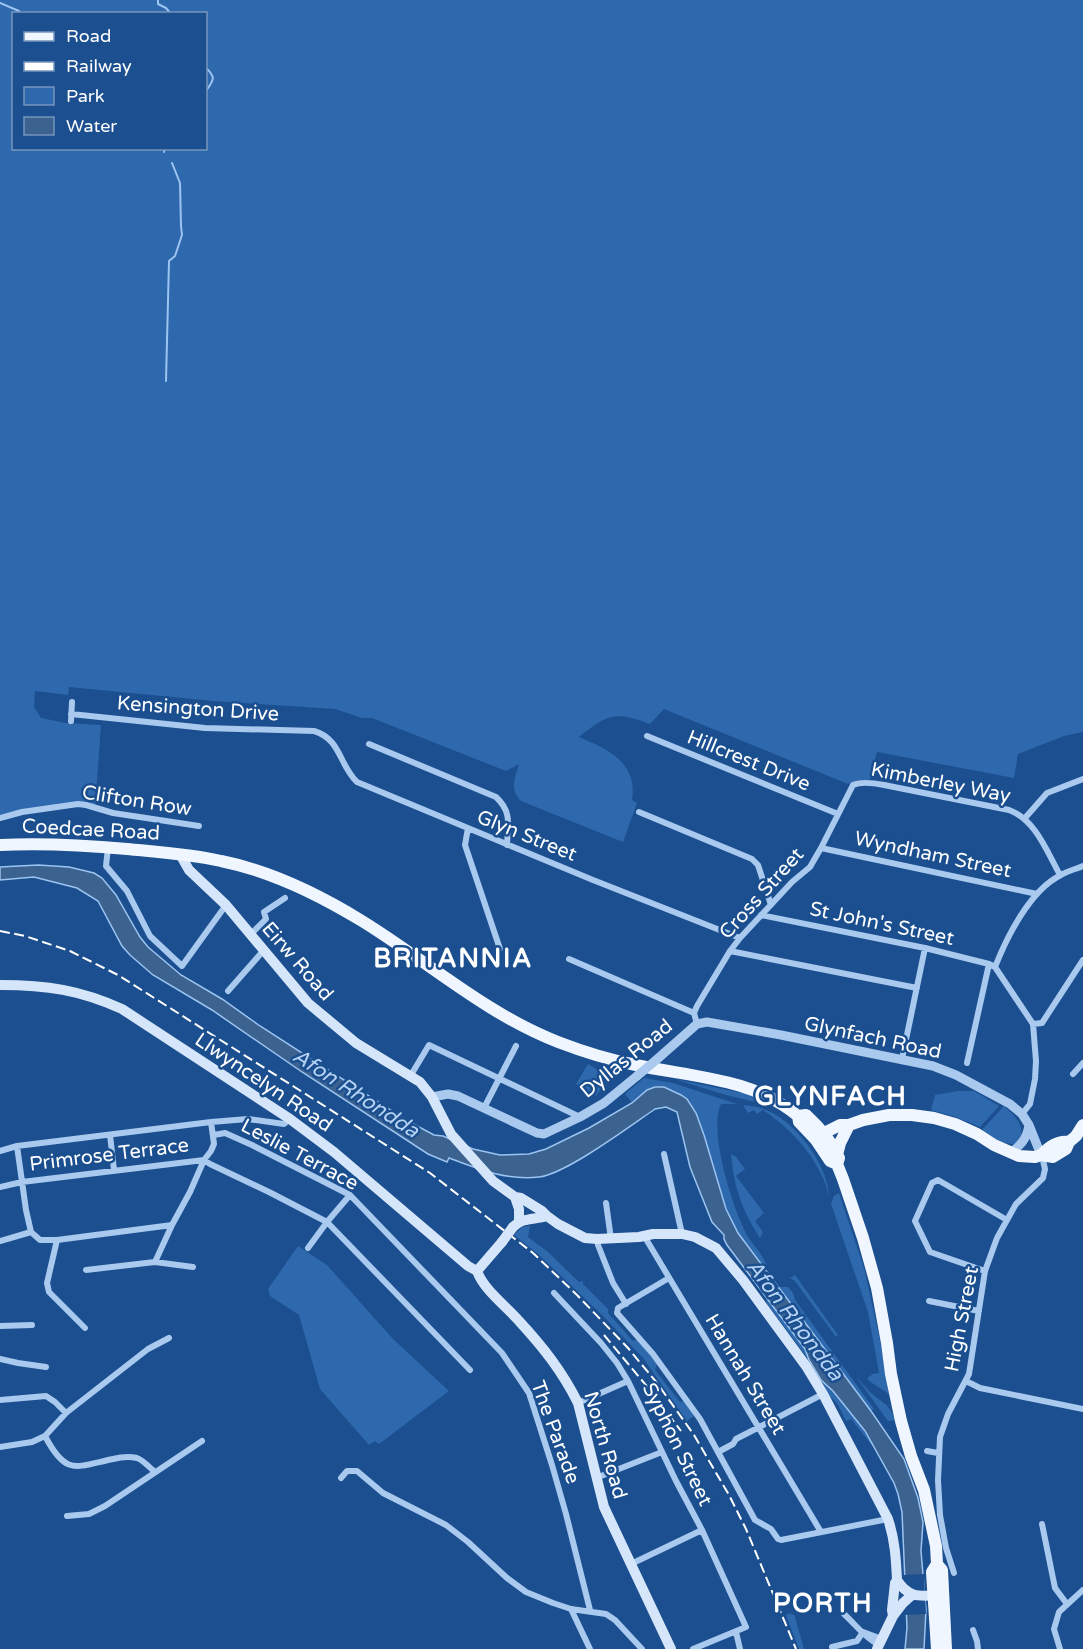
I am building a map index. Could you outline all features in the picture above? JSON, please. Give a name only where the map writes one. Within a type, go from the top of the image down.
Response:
[{"type":"main road","name":"Coedcae Road","points":[[0,845],[70,844],[180,854],[223,861],[261,871],[295,884],[362,921],[510,1019],[555,1041],[616,1061],[741,1085],[769,1096],[798,1116],[806,1115],[820,1138]]},
{"type":"main road","name":"Eirw Road","points":[[180,854],[189,870],[226,905],[308,1003],[356,1043],[420,1082],[432,1097],[451,1134],[500,1187],[581,1237],[611,1239],[639,1237],[646,1234],[682,1234]]},
{"type":"main road","name":"Llwyncelyn Road","points":[[0,985],[50,987],[78,992],[132,1015],[290,1119],[334,1152],[468,1266],[477,1271]]},
{"type":"main road","points":[[937,1649],[934,1595],[942,1570],[937,1564],[936,1546],[924,1490],[901,1421],[877,1288],[837,1160],[840,1143],[848,1128],[863,1120],[889,1115],[912,1115],[955,1124],[1010,1153],[1035,1157],[1062,1141],[1069,1142],[1083,1125]]},
{"type":"main road","points":[[837,1160],[830,1161],[820,1138],[840,1125],[848,1128]]},
{"type":"main road","points":[[514,1197],[519,1209],[516,1225]]},
{"type":"main road","points":[[477,1271],[516,1225],[529,1218],[547,1216]]},
{"type":"main road","points":[[682,1234],[702,1240],[722,1254],[806,1366],[823,1394],[888,1520],[893,1533],[904,1592],[879,1644]]},
{"type":"main road","name":"North Road","points":[[477,1271],[481,1281],[557,1364],[578,1403],[604,1507],[671,1649]]},
{"type":"main road","points":[[892,1616],[895,1583],[904,1592],[934,1595]]},
{"type":"main road","points":[[934,1595],[946,1649]]},
{"type":"street","name":"Kensington Drive","points":[[72,702],[71,718],[205,728],[314,731],[323,734]]},
{"type":"street","name":"Glyn Street","points":[[323,734],[331,740],[350,776],[357,782],[740,938]]},
{"type":"street","name":"Hillcrest Drive","points":[[647,736],[838,814]]},
{"type":"street","points":[[369,744],[496,797],[504,804],[508,815],[507,845]]},
{"type":"street","points":[[1025,818],[1047,793],[1083,778]]},
{"type":"street","name":"Kimberley Way","points":[[821,848],[853,785],[871,783],[1009,810],[1025,818],[1039,837],[1060,875]]},
{"type":"street","name":"Clifton Row","points":[[0,818],[22,812],[78,804],[113,813],[199,826]]},
{"type":"street","points":[[639,812],[752,858],[758,865],[771,905]]},
{"type":"street","points":[[468,828],[465,845],[500,949]]},
{"type":"street","points":[[108,847],[106,866],[108,870],[127,891],[150,936],[182,966],[226,905]]},
{"type":"street","name":"Cross Street","points":[[694,1013],[740,938],[760,915],[810,867],[821,848]]},
{"type":"street","name":"Wyndham Street","points":[[821,848],[1037,894]]},
{"type":"street","points":[[967,1062],[992,965],[1005,942],[1037,894],[1047,884],[1060,875],[1083,866]]},
{"type":"street","points":[[251,934],[266,919],[264,912],[285,898]]},
{"type":"street","name":"St John's Street","points":[[760,915],[925,948],[992,965]]},
{"type":"street","points":[[902,1059],[925,948]]},
{"type":"street","points":[[228,991],[264,950]]},
{"type":"street","points":[[730,951],[917,988]]},
{"type":"street","points":[[569,959],[694,1013],[697,1024]]},
{"type":"street","points":[[1033,1024],[1042,1023],[1083,960]]},
{"type":"street","points":[[992,965],[1033,1024],[1035,1079],[1030,1104],[1022,1114]]},
{"type":"street","name":"Glynfach Road","points":[[697,1024],[707,1022],[933,1066],[956,1075],[1005,1101],[1022,1114],[1041,1155]]},
{"type":"street","name":"Dyllas Road","points":[[484,1108],[537,1133],[544,1134],[604,1103],[697,1024]]},
{"type":"street","points":[[411,1075],[429,1045],[580,1117]]},
{"type":"street","points":[[432,1097],[448,1094],[458,1096],[484,1108],[516,1046]]},
{"type":"street","points":[[1072,1074],[1083,1063]]},
{"type":"street","points":[[0,1151],[17,1146],[210,1122],[248,1119],[284,1124],[290,1119]]},
{"type":"street","points":[[155,1262],[214,1144],[210,1122]]},
{"type":"street","points":[[1010,1153],[1022,1144],[1029,1125]]},
{"type":"street","name":"Leslie Terrace","points":[[214,1134],[225,1133],[252,1145],[350,1195],[416,1264]]},
{"type":"street","points":[[110,1135],[114,1170]]},
{"type":"street","points":[[17,1146],[31,1232],[40,1240],[57,1240],[172,1225]]},
{"type":"street","points":[[663,1154],[682,1234]]},
{"type":"street","name":"High Street","points":[[954,1573],[946,1548],[940,1515],[938,1453],[940,1437],[948,1414],[969,1374],[986,1271],[997,1238],[1016,1204],[1043,1178],[1046,1169],[1041,1155]]},
{"type":"street","name":"Primrose Terrace","points":[[0,1187],[22,1182],[204,1160],[327,1222],[470,1370]]},
{"type":"street","points":[[986,1271],[930,1252],[915,1221],[932,1183],[938,1180],[1006,1220]]},
{"type":"street","points":[[308,1248],[350,1195]]},
{"type":"street","points":[[606,1203],[611,1239]]},
{"type":"street","points":[[0,1241],[31,1232]]},
{"type":"street","name":"Hannah Street","points":[[639,1237],[646,1239],[650,1244],[821,1532]]},
{"type":"street","points":[[597,1239],[613,1283],[626,1304]]},
{"type":"street","points":[[57,1240],[47,1282],[49,1292],[85,1328]]},
{"type":"street","points":[[86,1270],[155,1262],[192,1267]]},
{"type":"street","name":"The Parade","points":[[416,1264],[502,1353],[529,1393],[564,1504],[590,1610]]},
{"type":"street","points":[[669,1278],[618,1308],[617,1312],[653,1354],[700,1419],[755,1520],[771,1529],[781,1540],[888,1520]]},
{"type":"street","name":"Syphon Street","points":[[554,1293],[601,1343],[628,1381],[702,1530],[746,1627],[736,1632]]},
{"type":"street","points":[[929,1300],[979,1311]]},
{"type":"street","points":[[0,1326],[32,1325]]},
{"type":"street","points":[[0,1447],[32,1442],[45,1436],[66,1413],[148,1349],[169,1338]]},
{"type":"street","points":[[0,1359],[46,1367]]},
{"type":"street","points":[[578,1403],[628,1381]]},
{"type":"street","points":[[966,1381],[980,1389],[1083,1409]]},
{"type":"street","points":[[718,1452],[759,1426],[823,1394]]},
{"type":"street","points":[[0,1400],[46,1396],[55,1401],[66,1413]]},
{"type":"street","points":[[45,1436],[54,1454],[62,1462],[74,1467],[123,1457],[138,1458],[155,1472]]},
{"type":"street","points":[[67,1516],[89,1514],[105,1506],[201,1442]]},
{"type":"street","points":[[927,1451],[938,1453]]},
{"type":"street","points":[[596,1478],[662,1452]]},
{"type":"street","points":[[341,1478],[347,1471],[357,1471],[383,1493],[446,1525],[526,1592],[571,1609],[606,1614],[615,1620],[642,1649]]},
{"type":"street","points":[[1042,1524],[1055,1588],[1067,1604]]},
{"type":"street","points":[[631,1564],[702,1530]]},
{"type":"street","points":[[1060,1649],[1054,1629],[1059,1612],[1083,1590]]},
{"type":"street","points":[[571,1609],[590,1649]]},
{"type":"street","points":[[844,1614],[879,1644]]},
{"type":"street","points":[[973,1629],[978,1649]]},
{"type":"street","points":[[693,1649],[736,1632],[740,1649]]},
{"type":"street","points":[[833,1649],[832,1647],[857,1641],[863,1632]]},
{"type":"green space","points":[[0,0],[1083,0],[1083,732],[1064,736],[1018,754],[1014,778],[877,752],[870,780],[857,780],[848,784],[664,709],[650,724],[628,717],[612,717],[597,723],[579,737],[610,752],[626,767],[630,776],[633,787],[632,800],[637,803],[623,842],[521,801],[514,788],[519,764],[506,771],[372,718],[362,718],[335,709],[213,701],[69,687],[68,695],[35,691],[34,707],[41,718],[66,723],[101,725],[95,808],[86,805],[0,818]]},
{"type":"green space","points":[[588,1064],[609,1077],[596,1096],[576,1084]]},
{"type":"green space","points":[[644,1078],[673,1083],[737,1104],[721,1104],[718,1116],[720,1150],[729,1189],[741,1223],[765,1262],[767,1271],[738,1233],[726,1209],[696,1113],[647,1090],[632,1103],[625,1094]]},
{"type":"green space","points":[[674,1079],[747,1094],[768,1105],[726,1095]]},
{"type":"green space","points":[[974,1091],[999,1106],[980,1127],[931,1110],[935,1095]]},
{"type":"green space","points":[[743,1105],[759,1107],[773,1113],[796,1132],[807,1144],[822,1170],[829,1197],[824,1179],[816,1164],[796,1138],[763,1110],[757,1114],[754,1110],[748,1113]]},
{"type":"green space","points":[[1004,1106],[1013,1114],[1021,1127],[1019,1143],[1004,1143],[981,1131]]},
{"type":"green space","points":[[731,1154],[745,1169],[736,1176],[764,1213],[755,1221],[763,1232],[760,1238],[740,1198],[734,1178]]},
{"type":"green space","points":[[839,1193],[864,1268],[889,1394],[867,1378],[879,1373],[868,1312],[831,1204],[834,1196]]},
{"type":"green space","points":[[530,1226],[528,1237],[548,1252],[579,1282],[583,1281],[583,1284],[608,1309],[608,1313],[633,1341],[637,1339],[657,1364],[655,1370],[680,1402],[684,1401],[694,1416],[687,1421],[643,1358],[602,1315],[538,1254],[514,1235],[522,1227]]},
{"type":"green space","points":[[298,1246],[327,1265],[393,1339],[449,1391],[379,1444],[375,1441],[369,1445],[320,1389],[299,1315],[270,1296],[268,1289]]},
{"type":"green space","points":[[795,1275],[838,1335],[836,1337],[795,1281],[790,1278]]},
{"type":"green space","points":[[779,1287],[788,1287],[793,1293],[795,1300],[874,1409],[871,1411]]},
{"type":"green space","points":[[766,1297],[805,1349],[809,1360],[767,1304]]},
{"type":"green space","points":[[857,1377],[888,1407],[895,1420],[888,1421]]},
{"type":"green space","points":[[821,1380],[852,1414],[878,1453],[851,1419],[846,1421]]},
{"type":"green space","points":[[794,1614],[804,1649],[799,1649],[786,1615]]},
{"type":"water","name":"Afon Rhondda","points":[[38,865],[69,867],[94,873],[102,878],[116,895],[148,947],[181,975],[222,999],[406,1120],[434,1135],[443,1136],[473,1149],[500,1155],[529,1154],[546,1149],[589,1128],[655,1087],[664,1087],[687,1099],[696,1113],[726,1209],[738,1233],[871,1411],[904,1459],[918,1498],[923,1522],[921,1551],[926,1610],[924,1649],[905,1649],[907,1628],[902,1512],[894,1483],[865,1431],[833,1391],[821,1380],[805,1349],[727,1245],[724,1235],[712,1222],[690,1167],[677,1112],[666,1107],[655,1109],[581,1159],[551,1174],[539,1177],[504,1176],[449,1158],[447,1162],[428,1154],[212,1010],[153,975],[122,946],[98,901],[77,888],[34,877],[0,880],[0,867]]},
{"type":"pier","points":[[767,1271],[779,1287],[766,1297],[755,1282]]},
{"type":"pier","points":[[924,1574],[926,1614],[903,1615],[903,1575]]},
{"type":"waterway","points":[[158,0],[158,4],[169,12]]},
{"type":"waterway","points":[[0,3],[19,11]]},
{"type":"waterway","points":[[207,69],[213,79],[207,90]]},
{"type":"waterway","points":[[166,381],[169,261],[175,256],[182,235],[180,183],[172,163]]},
{"type":"railway","points":[[0,931],[25,936],[70,951],[118,975],[430,1173],[533,1253],[628,1348],[657,1383],[694,1435],[746,1529],[796,1649]]},
{"type":"railway","points":[[604,1335],[681,1431]]},
{"type":"district","name":"BRITANNIA","points":[[453,958]]},
{"type":"district","name":"GLYNFACH","points":[[831,1096]]},
{"type":"district","name":"PORTH","points":[[823,1603]]}]
